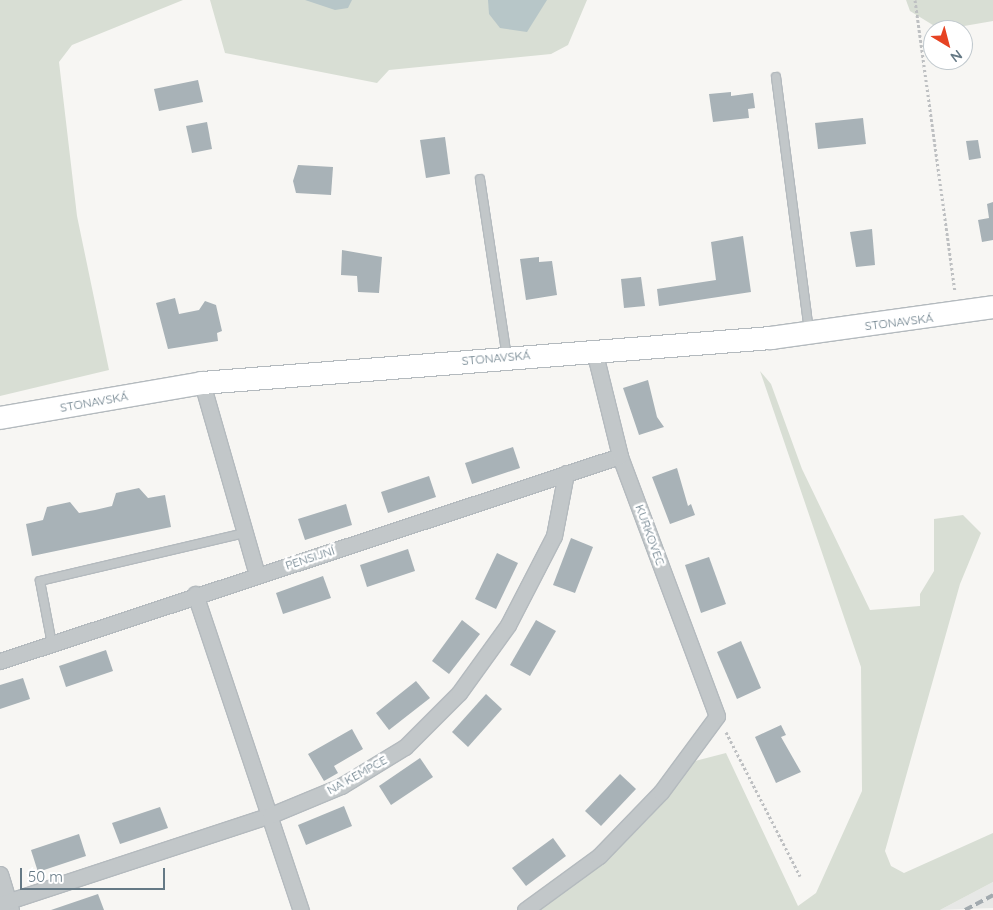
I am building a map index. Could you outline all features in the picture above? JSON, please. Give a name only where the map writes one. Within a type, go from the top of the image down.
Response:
[{"type":"main road","name":"STONAVSKÁ","points":[[0,418],[202,384],[507,357],[809,334],[958,315],[993,307]]},
{"type":"street","name":"KURKOVEC","points":[[594,350],[620,456],[718,716]]},
{"type":"street","points":[[202,384],[257,575]]},
{"type":"street","name":"PENSIJNÍ","points":[[0,661],[195,594],[620,456]]},
{"type":"street","name":"NA KEMPCE","points":[[6,905],[271,816],[341,786],[405,747],[458,693],[508,625],[554,536],[566,473]]},
{"type":"street","points":[[195,594],[301,910]]},
{"type":"street","points":[[525,910],[599,856],[660,792],[718,716]]},
{"type":"street","points":[[0,874],[6,905]]},
{"type":"lane","points":[[776,77],[809,334]]},
{"type":"lane","points":[[480,179],[507,357]]},
{"type":"lane","points":[[52,644],[40,581],[245,533]]},
{"type":"path","points":[[915,0],[958,315]]},
{"type":"path","points":[[718,716],[800,876]]},
{"type":"shaded area","points":[[0,0],[183,0],[72,45],[59,62],[77,216],[109,370],[0,396]]},
{"type":"shaded area","points":[[210,0],[587,0],[568,45],[551,54],[389,70],[377,83],[225,53]]},
{"type":"shaded area","points":[[305,0],[352,0],[348,8],[335,10]]},
{"type":"shaded area","points":[[488,0],[547,0],[527,32],[500,28],[489,14]]},
{"type":"shaded area","points":[[906,0],[993,0],[993,21],[973,24],[973,20],[925,20],[910,11]]},
{"type":"shaded area","points":[[760,371],[771,384],[802,469],[870,610],[920,606],[920,594],[934,571],[934,519],[963,515],[981,533],[960,584],[885,851],[891,866],[904,873],[993,833],[993,882],[940,910],[535,910],[605,862],[649,818],[695,761],[726,753],[798,906],[816,893],[862,791],[861,667]]},
{"type":"shaded area","points":[[993,882],[993,908],[940,910]]},
{"type":"building","points":[[198,80],[203,102],[159,111],[154,89]]},
{"type":"building","points":[[731,92],[731,96],[753,93],[755,108],[748,109],[749,118],[713,122],[709,94]]},
{"type":"building","points":[[863,118],[866,144],[818,149],[815,123]]},
{"type":"building","points":[[207,122],[212,149],[192,153],[186,126]]},
{"type":"building","points":[[445,137],[450,174],[426,178],[420,140]]},
{"type":"building","points":[[978,140],[981,158],[969,160],[966,141]]},
{"type":"building","points":[[298,165],[333,167],[331,195],[296,193],[293,181]]},
{"type":"building","points":[[993,202],[993,240],[982,242],[978,220],[989,218],[987,204]]},
{"type":"building","points":[[872,229],[875,265],[856,267],[850,232]]},
{"type":"building","points":[[743,236],[751,292],[659,306],[657,289],[716,280],[711,242]]},
{"type":"building","points":[[342,250],[382,257],[379,293],[358,292],[357,276],[341,275]]},
{"type":"building","points":[[539,257],[539,262],[552,261],[557,295],[526,300],[520,259]]},
{"type":"building","points":[[641,277],[645,306],[624,308],[621,279]]},
{"type":"building","points":[[175,298],[179,314],[199,310],[205,301],[216,305],[222,331],[217,333],[218,341],[168,349],[156,303]]},
{"type":"building","points":[[648,380],[657,417],[664,427],[639,435],[623,388]]},
{"type":"building","points":[[513,447],[520,468],[472,484],[465,463]]},
{"type":"building","points":[[677,468],[688,506],[691,504],[695,515],[670,524],[652,477]]},
{"type":"building","points":[[429,476],[436,497],[388,513],[381,492]]},
{"type":"building","points":[[139,488],[148,498],[165,495],[171,527],[32,556],[26,524],[43,520],[47,507],[70,502],[79,513],[95,510],[112,506],[116,493]]},
{"type":"building","points":[[346,504],[352,525],[305,540],[298,519]]},
{"type":"building","points":[[571,538],[593,547],[575,593],[553,585]]},
{"type":"building","points":[[408,549],[415,571],[367,587],[360,565]]},
{"type":"building","points":[[497,553],[518,563],[496,609],[475,599]]},
{"type":"building","points":[[709,557],[726,604],[701,613],[685,565]]},
{"type":"building","points":[[323,576],[331,598],[283,614],[276,593]]},
{"type":"building","points":[[462,620],[480,634],[449,674],[432,661]]},
{"type":"building","points":[[536,620],[556,631],[530,676],[510,665]]},
{"type":"building","points":[[741,641],[761,688],[737,699],[717,652]]},
{"type":"building","points":[[106,650],[113,671],[66,687],[59,666]]},
{"type":"building","points":[[23,678],[30,699],[0,709],[0,685]]},
{"type":"building","points":[[416,681],[430,698],[389,730],[376,713]]},
{"type":"building","points":[[486,694],[502,709],[468,747],[452,732]]},
{"type":"building","points":[[781,725],[786,735],[781,737],[801,772],[776,783],[755,737]]},
{"type":"building","points":[[352,729],[363,749],[334,766],[338,773],[324,781],[308,754]]},
{"type":"building","points":[[420,758],[433,777],[391,805],[379,786]]},
{"type":"building","points":[[620,774],[636,789],[601,826],[585,811]]},
{"type":"building","points":[[344,806],[352,826],[306,845],[298,825]]},
{"type":"building","points":[[160,807],[168,828],[120,844],[112,823]]},
{"type":"building","points":[[79,834],[86,856],[38,872],[31,850]]},
{"type":"building","points":[[553,838],[566,856],[526,886],[512,868]]},
{"type":"building","points":[[98,894],[104,910],[51,910]]},
{"type":"railway","points":[[965,910],[993,895]]}]
